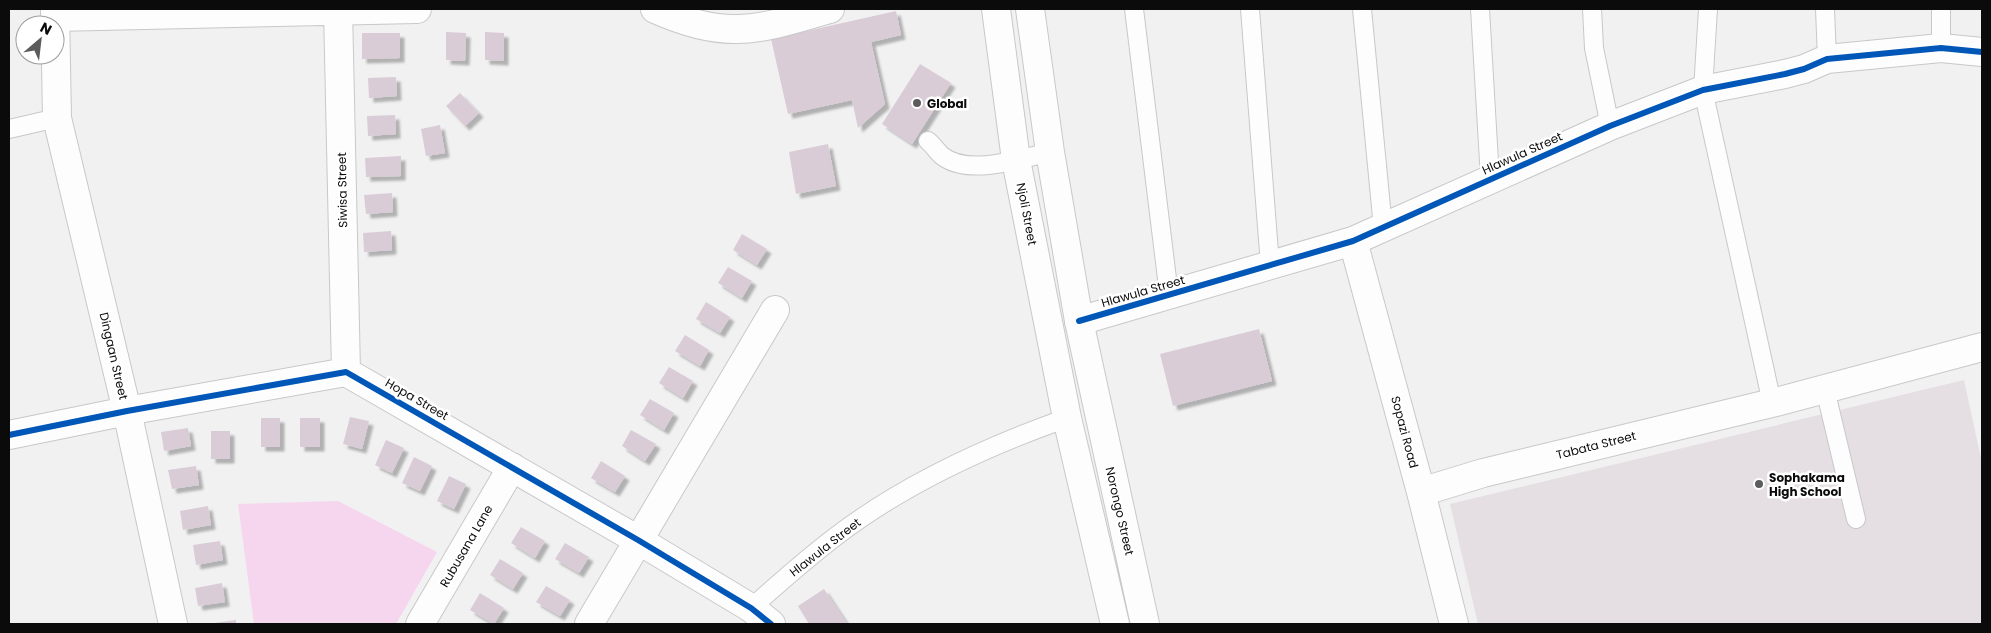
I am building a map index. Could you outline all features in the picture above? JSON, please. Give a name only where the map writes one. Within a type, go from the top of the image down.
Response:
[{"type":"street","name":"Siwisa Street","points":[[338,9],[346,372]]},
{"type":"street","points":[[55,13],[417,9]]},
{"type":"street","points":[[656,9],[682,21],[732,29],[760,27],[830,9]]},
{"type":"street","name":"Njoli Street","points":[[996,9],[1016,160],[1068,418]]},
{"type":"street","points":[[1030,9],[1050,152],[1078,321]]},
{"type":"street","name":"Dingaan Street","points":[[55,13],[57,118],[128,411],[174,624]]},
{"type":"street","name":"Hlawula Street","points":[[1078,321],[1353,241],[1610,126],[1703,90],[1785,74],[1804,69],[1827,59],[1942,48],[1982,52]]},
{"type":"street","name":"Sopazi Road","points":[[1353,241],[1421,492],[1454,624]]},
{"type":"street","points":[[588,624],[775,310]]},
{"type":"street","name":"Norongo Street","points":[[1078,321],[1145,624]]},
{"type":"street","name":"Tabata Street","points":[[1421,492],[1483,473],[1772,403],[1982,347]]},
{"type":"street","points":[[9,436],[128,411],[346,372]]},
{"type":"street","name":"Hopa Street","points":[[346,372],[638,540],[761,616]]},
{"type":"street","points":[[1068,418],[1115,624]]},
{"type":"street","name":"Rubusana Lane","points":[[420,624],[512,467]]},
{"type":"lane","points":[[1134,9],[1169,295]]},
{"type":"lane","points":[[1250,9],[1270,265]]},
{"type":"lane","points":[[1362,9],[1383,228]]},
{"type":"lane","points":[[1480,9],[1490,179]]},
{"type":"lane","points":[[1592,9],[1594,48],[1610,126]]},
{"type":"lane","points":[[1708,9],[1703,90],[1772,403]]},
{"type":"lane","points":[[1825,9],[1827,59]]},
{"type":"lane","points":[[1941,9],[1942,48]]},
{"type":"lane","points":[[9,129],[57,118]]},
{"type":"lane","points":[[928,140],[942,156],[959,164],[978,166],[1050,152]]},
{"type":"lane","points":[[1825,389],[1856,519]]},
{"type":"lane","name":"Hlawula Street","points":[[761,616],[835,537],[905,490],[1005,441],[1068,418]]},
{"type":"shaded area","name":"Sophakama High School","points":[[1964,380],[1982,463],[1982,624],[1478,624],[1450,504]]},
{"type":"shaded area","points":[[338,501],[437,552],[396,624],[254,624],[238,504]]},
{"type":"building","points":[[896,11],[901,35],[871,42],[885,104],[858,128],[852,100],[788,114],[771,39]]},
{"type":"building","points":[[446,32],[466,33],[465,61],[446,60]]},
{"type":"building","points":[[485,32],[504,33],[504,61],[485,60]]},
{"type":"building","points":[[362,33],[400,33],[400,58],[362,59]]},
{"type":"building","name":"Global","points":[[920,64],[951,83],[912,144],[882,124]]},
{"type":"building","points":[[396,77],[397,96],[369,98],[368,78]]},
{"type":"building","points":[[460,93],[479,113],[465,126],[446,106]]},
{"type":"building","points":[[395,115],[396,134],[368,136],[367,116]]},
{"type":"building","points":[[440,125],[445,153],[426,156],[421,129]]},
{"type":"building","points":[[828,144],[836,186],[796,194],[789,152]]},
{"type":"building","points":[[401,156],[401,176],[366,177],[365,158]]},
{"type":"building","points":[[392,193],[393,212],[366,214],[364,195]]},
{"type":"building","points":[[391,231],[392,250],[364,252],[363,233]]},
{"type":"building","points":[[742,234],[767,249],[757,265],[733,250]]},
{"type":"building","points":[[728,267],[752,281],[742,298],[718,283]]},
{"type":"building","points":[[706,302],[730,317],[720,333],[696,319]]},
{"type":"building","points":[[1259,329],[1272,381],[1173,406],[1160,354]]},
{"type":"building","points":[[685,335],[709,350],[700,366],[675,351]]},
{"type":"building","points":[[669,367],[693,381],[683,398],[659,383]]},
{"type":"building","points":[[650,399],[674,413],[664,430],[640,415]]},
{"type":"building","points":[[350,417],[369,421],[362,449],[343,444]]},
{"type":"building","points":[[261,418],[280,418],[280,447],[261,447]]},
{"type":"building","points":[[300,418],[320,418],[320,447],[300,447]]},
{"type":"building","points":[[188,428],[191,446],[164,451],[161,432]]},
{"type":"building","points":[[631,430],[656,444],[645,461],[622,446]]},
{"type":"building","points":[[211,431],[230,431],[230,459],[211,459]]},
{"type":"building","points":[[386,440],[404,448],[392,473],[375,465]]},
{"type":"building","points":[[414,457],[432,466],[420,491],[402,483]]},
{"type":"building","points":[[601,461],[625,476],[615,492],[591,478]]},
{"type":"building","points":[[196,466],[199,485],[172,489],[168,470]]},
{"type":"building","points":[[449,476],[466,484],[454,509],[437,501]]},
{"type":"building","points":[[208,506],[211,525],[183,530],[180,511]]},
{"type":"building","points":[[521,527],[545,541],[535,558],[511,543]]},
{"type":"building","points":[[220,541],[223,560],[196,565],[193,545]]},
{"type":"building","points":[[565,543],[589,557],[579,573],[555,559]]},
{"type":"building","points":[[500,559],[523,573],[513,589],[490,575]]},
{"type":"building","points":[[222,583],[225,602],[198,606],[195,588]]},
{"type":"building","points":[[546,586],[570,600],[560,616],[536,602]]},
{"type":"building","points":[[824,589],[847,624],[809,624],[798,606]]},
{"type":"building","points":[[480,593],[504,608],[494,624],[470,610]]},
{"type":"building","points":[[236,620],[236,624],[214,624],[214,623]]},
{"type":"cycle path","points":[[1079,321],[1353,241],[1610,126],[1703,90],[1785,74],[1804,69],[1827,59],[1941,48],[1982,52]]},
{"type":"cycle path","points":[[9,435],[127,411],[346,372],[638,540],[751,608],[771,624]]},
{"type":"place","name":"Global","points":[[917,103]]},
{"type":"place","name":"Sophakama High School","points":[[1759,484]]}]
